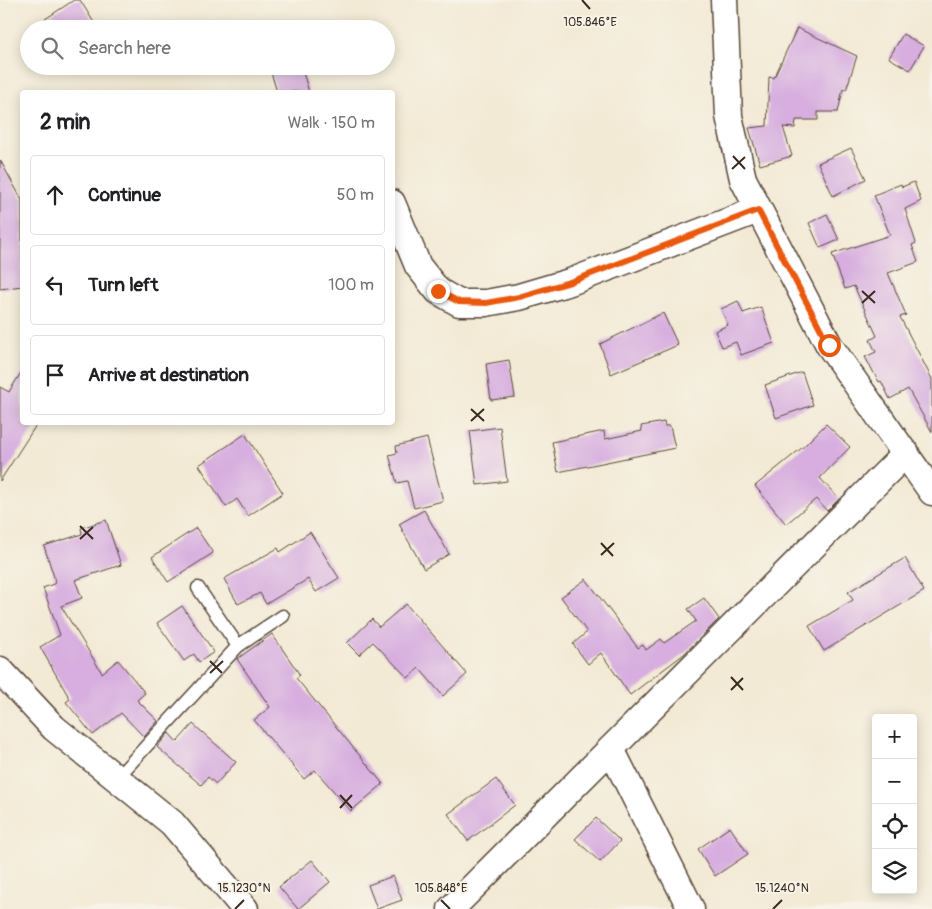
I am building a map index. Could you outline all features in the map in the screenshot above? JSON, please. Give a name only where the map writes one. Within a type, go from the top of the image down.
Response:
[{"type":"street","points":[[724,0],[730,116],[743,179],[829,345],[932,492]]},
{"type":"street","points":[[395,210],[418,266],[438,291],[459,302],[494,301],[570,282],[758,210]]},
{"type":"street","points":[[451,909],[906,453]]},
{"type":"street","points":[[0,670],[54,728],[172,823],[245,909]]},
{"type":"street","points":[[611,748],[691,909]]},
{"type":"lane","points":[[198,588],[238,646]]},
{"type":"lane","points":[[117,778],[238,646],[283,616]]},
{"type":"building","points":[[74,0],[80,0],[92,20],[44,20]]},
{"type":"building","points":[[797,28],[857,56],[846,90],[843,89],[838,112],[818,112],[818,120],[796,120],[795,128],[783,127],[792,156],[760,165],[749,128],[767,126],[769,77],[774,78]]},
{"type":"building","points":[[903,34],[924,46],[910,70],[889,58]]},
{"type":"building","points":[[272,75],[304,75],[308,90],[276,90]]},
{"type":"building","points":[[851,148],[866,179],[833,196],[818,163]]},
{"type":"building","points":[[0,160],[20,196],[20,286],[0,289]]},
{"type":"building","points":[[914,182],[921,201],[905,209],[916,243],[912,245],[918,262],[888,273],[906,315],[900,317],[932,379],[932,432],[908,389],[890,399],[881,381],[879,382],[865,357],[876,352],[870,340],[877,336],[854,286],[845,289],[832,254],[890,235],[874,195],[901,184],[902,187]]},
{"type":"building","points":[[827,214],[839,240],[820,248],[809,223]]},
{"type":"building","points":[[738,301],[743,313],[761,307],[774,343],[741,355],[736,342],[722,347],[715,331],[728,325],[721,309]]},
{"type":"building","points":[[663,313],[678,345],[611,374],[600,344]]},
{"type":"building","points":[[509,360],[515,397],[491,400],[486,364]]},
{"type":"building","points":[[802,372],[813,405],[776,418],[765,385]]},
{"type":"building","points":[[20,374],[20,425],[36,425],[0,481],[0,387],[9,392]]},
{"type":"building","points":[[664,422],[665,426],[670,426],[675,448],[558,472],[552,442],[604,431],[605,439],[642,431],[641,426]]},
{"type":"building","points":[[826,424],[850,447],[820,478],[839,499],[827,511],[816,499],[786,524],[755,486],[803,447]]},
{"type":"building","points":[[500,427],[507,481],[477,485],[470,431]]},
{"type":"building","points":[[245,434],[283,493],[248,516],[237,499],[226,507],[199,465]]},
{"type":"building","points":[[427,438],[443,501],[414,508],[407,481],[397,483],[389,455],[397,453],[396,446]]},
{"type":"building","points":[[424,510],[449,554],[424,569],[399,524]]},
{"type":"building","points":[[106,520],[121,565],[75,580],[82,598],[61,606],[102,673],[118,660],[145,693],[137,700],[158,721],[144,737],[121,713],[93,735],[66,702],[70,699],[40,647],[60,635],[43,588],[56,583],[44,546],[82,534],[81,528]]},
{"type":"building","points":[[196,528],[213,553],[168,582],[152,557]]},
{"type":"building","points":[[310,532],[339,578],[316,592],[308,579],[266,604],[260,593],[238,604],[224,579],[278,548],[280,552]]},
{"type":"building","points":[[905,558],[924,591],[824,651],[809,626],[853,600],[848,592]]},
{"type":"building","points":[[586,579],[638,648],[643,645],[646,650],[661,639],[664,643],[696,621],[688,609],[704,598],[719,619],[684,654],[630,695],[601,653],[588,664],[573,644],[587,632],[561,597]]},
{"type":"building","points":[[406,604],[467,674],[443,696],[419,668],[408,678],[373,642],[359,655],[347,643],[372,619],[379,627]]},
{"type":"building","points":[[182,606],[214,652],[199,662],[194,654],[184,661],[157,623]]},
{"type":"building","points":[[272,634],[300,675],[296,678],[383,784],[351,811],[315,770],[304,779],[254,720],[270,707],[237,659]]},
{"type":"building","points":[[193,724],[236,762],[216,784],[208,777],[201,785],[157,747],[169,733],[177,742]]},
{"type":"building","points":[[496,779],[515,805],[468,841],[448,814]]},
{"type":"building","points":[[596,818],[620,841],[600,862],[575,839]]},
{"type":"building","points":[[730,827],[748,854],[715,876],[698,849]]},
{"type":"building","points":[[312,860],[330,882],[298,909],[279,887]]},
{"type":"building","points":[[393,876],[402,900],[377,909],[368,885]]},
{"type":"route","points":[[438,291],[459,302],[486,303],[519,297],[570,282],[758,210],[829,345]]}]
